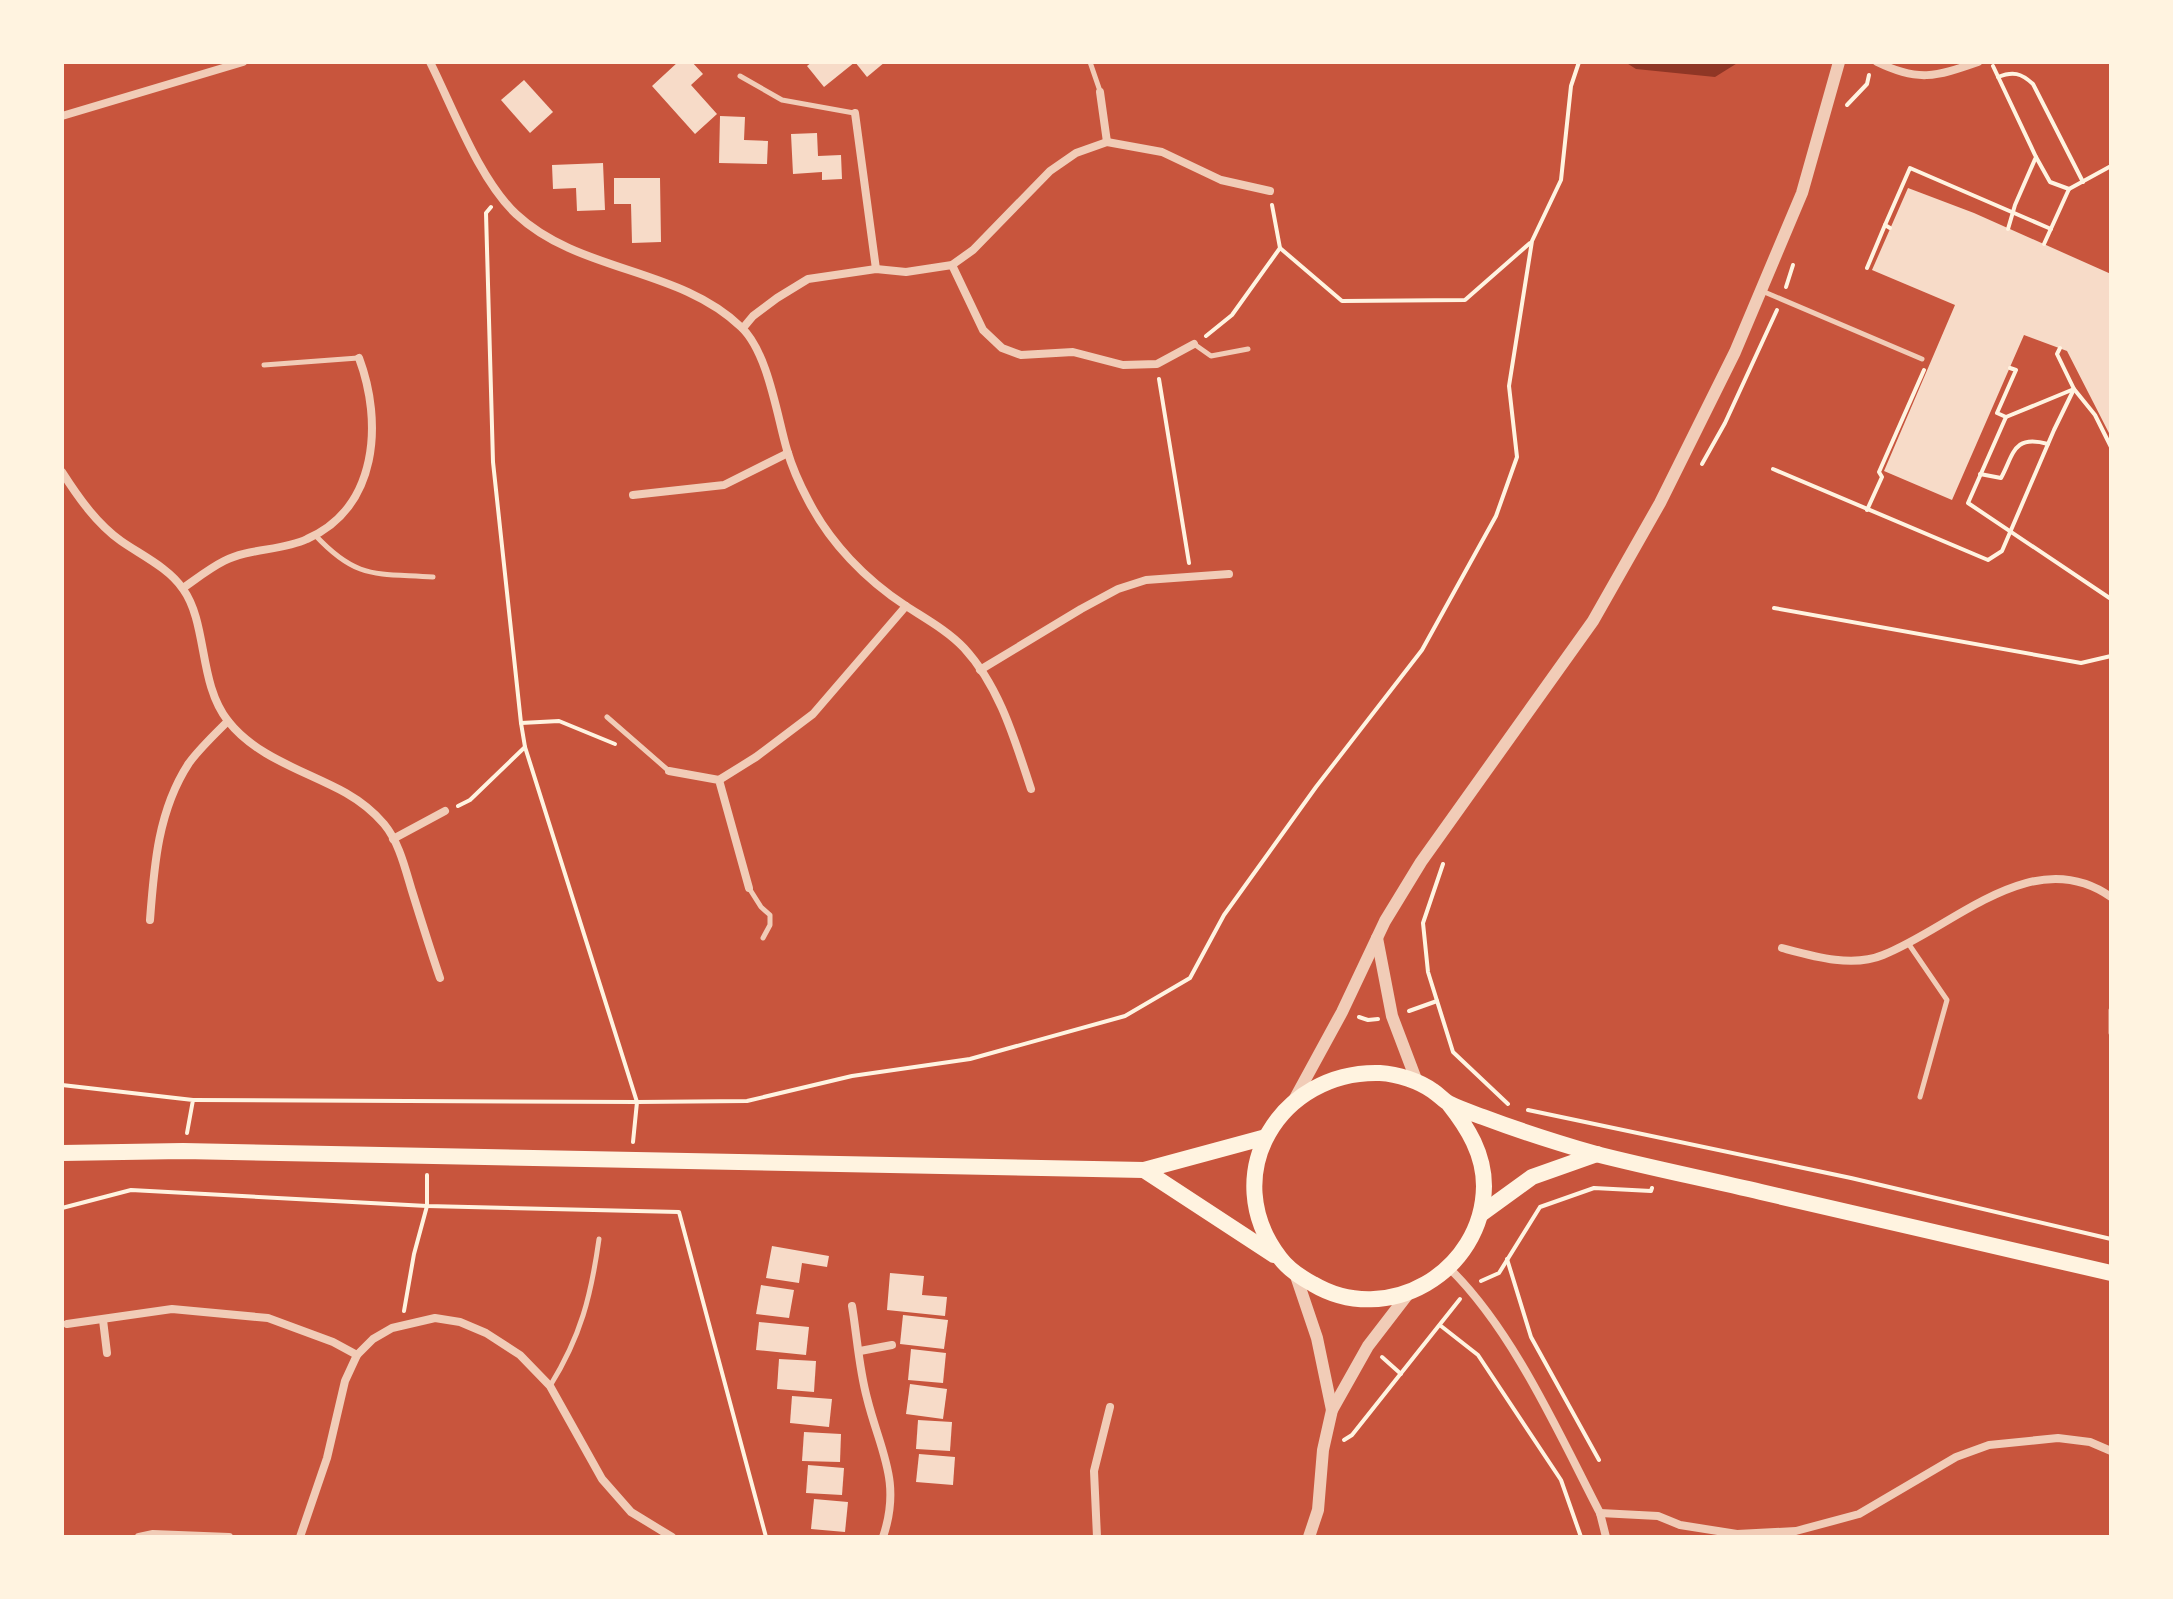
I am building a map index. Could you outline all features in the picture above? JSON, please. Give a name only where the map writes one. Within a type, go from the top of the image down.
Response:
[{"type":"main road","points":[[1281,1259],[1267,1237],[1258,1213],[1255,1187],[1258,1161],[1266,1137],[1278,1117],[1294,1100],[1322,1083],[1353,1073],[1386,1073],[1417,1082],[1449,1104],[1597,1154],[2111,1273]]},
{"type":"main road","points":[[1144,1170],[1329,1294],[1368,1301],[1408,1294],[1430,1284],[1449,1268],[1469,1243],[1481,1214],[1484,1184],[1479,1154],[1467,1127],[1449,1104]]},
{"type":"main road","points":[[62,1153],[183,1151],[1144,1170],[1266,1137]]},
{"type":"main road","points":[[1481,1214],[1532,1177],[1597,1154]]},
{"type":"street","points":[[62,116],[243,62]]},
{"type":"street","points":[[430,62],[487,178],[516,214],[578,252],[673,285],[714,306],[743,328],[760,357],[788,453],[808,501],[833,540],[884,590],[938,626],[964,648],[980,670],[1013,734],[1031,789]]},
{"type":"street","points":[[1294,1100],[1342,1012],[1377,938],[1421,862],[1593,621],[1660,503],[1735,352],[1802,193],[1839,62]]},
{"type":"street","points":[[1877,62],[1904,75],[1944,74],[1978,62]]},
{"type":"street","points":[[1100,92],[1107,142]]},
{"type":"street","points":[[855,113],[876,269]]},
{"type":"street","points":[[743,328],[753,316],[808,279],[876,269],[906,272],[952,265],[973,250],[1050,171],[1076,153],[1107,142],[1162,152],[1221,180],[1270,191]]},
{"type":"street","points":[[952,265],[983,330],[1002,348],[1021,355],[1073,352],[1123,365],[1157,364],[1194,344]]},
{"type":"street","points":[[183,588],[226,560],[305,540],[336,521],[367,475],[373,435],[368,381],[359,358]]},
{"type":"street","points":[[633,495],[724,485],[788,453]]},
{"type":"street","points":[[62,472],[97,519],[183,588],[193,611],[214,697],[228,721],[253,745],[345,793],[368,808],[385,825],[393,839],[440,978]]},
{"type":"street","points":[[980,670],[1118,589],[1146,580],[1229,574]]},
{"type":"street","points":[[669,771],[719,780],[756,757],[813,714],[906,606]]},
{"type":"street","points":[[150,920],[155,851],[171,800],[190,762],[228,721]]},
{"type":"street","points":[[719,780],[749,888]]},
{"type":"street","points":[[393,839],[445,811]]},
{"type":"street","points":[[1782,948],[1832,961],[1881,957],[2019,884],[2059,877],[2093,885],[2111,897]]},
{"type":"street","points":[[1377,938],[1392,1016],[1417,1082]]},
{"type":"street","points":[[1449,1268],[1469,1287],[1502,1332],[1600,1513],[1606,1537]]},
{"type":"street","points":[[1295,1273],[1317,1338],[1332,1410]]},
{"type":"street","points":[[1309,1537],[1318,1510],[1323,1450],[1332,1410],[1368,1346],[1408,1294]]},
{"type":"street","points":[[852,1306],[866,1397],[890,1471],[890,1517],[883,1537]]},
{"type":"street","points":[[67,1324],[172,1309],[268,1318],[333,1342],[357,1355]]},
{"type":"street","points":[[300,1537],[327,1458],[345,1381],[357,1355],[373,1339],[392,1328],[435,1318],[460,1322],[486,1333],[520,1355],[550,1386],[602,1479],[631,1512],[666,1536]]},
{"type":"street","points":[[103,1320],[107,1353]]},
{"type":"street","points":[[860,1351],[892,1345]]},
{"type":"street","points":[[1097,1537],[1094,1471],[1110,1407]]},
{"type":"street","points":[[1600,1513],[1658,1516],[1680,1525],[1737,1534],[1796,1531],[1859,1514],[1956,1457],[1989,1445],[2058,1438],[2090,1442],[2111,1451]]},
{"type":"street","points":[[139,1537],[153,1534],[229,1537]]},
{"type":"lane","points":[[1090,62],[1100,92]]},
{"type":"lane","points":[[740,76],[782,100],[855,113]]},
{"type":"lane","points":[[1761,291],[1922,359]]},
{"type":"lane","points":[[1194,344],[1211,356],[1248,349]]},
{"type":"lane","points":[[264,365],[359,358]]},
{"type":"lane","points":[[315,535],[346,565],[368,573],[433,577]]},
{"type":"lane","points":[[607,717],[669,771]]},
{"type":"lane","points":[[749,888],[770,915],[770,925],[763,938]]},
{"type":"lane","points":[[1907,942],[1947,1000],[1920,1097]]},
{"type":"lane","points":[[2111,1010],[2111,1033]]},
{"type":"lane","points":[[550,1386],[579,1332],[593,1279],[599,1239]]},
{"type":"path","points":[[62,1085],[193,1100],[747,1101],[852,1076],[970,1059],[1125,1016],[1190,978],[1224,915],[1316,787],[1422,650],[1496,516],[1517,457],[1509,386],[1532,241],[1561,180],[1571,86],[1579,62]]},
{"type":"path","points":[[1990,62],[2050,182],[2069,189]]},
{"type":"path","points":[[1998,77],[2010,72],[2024,75],[2033,84],[2083,182]]},
{"type":"path","points":[[1843,117],[1848,102],[1867,84],[1869,73]]},
{"type":"path","points":[[2008,229],[2036,157]]},
{"type":"path","points":[[2044,244],[2069,189],[2111,166]]},
{"type":"path","points":[[1867,268],[1888,227],[1910,168],[2051,229]]},
{"type":"path","points":[[1270,191],[1280,248],[1342,301],[1465,300],[1532,241]]},
{"type":"path","points":[[500,196],[486,213],[493,462],[521,723],[525,747],[637,1102],[631,1160]]},
{"type":"path","points":[[1194,344],[1232,315],[1280,248]]},
{"type":"path","points":[[1694,477],[1725,423],[1782,298],[1797,253]]},
{"type":"path","points":[[2060,348],[2057,354],[2074,389],[2095,415],[2111,447]]},
{"type":"path","points":[[1867,510],[1882,477],[1879,472],[1924,370],[1922,359]]},
{"type":"path","points":[[1157,364],[1191,577]]},
{"type":"path","points":[[2006,417],[1997,413],[2016,370],[2010,368]]},
{"type":"path","points":[[2074,389],[2006,417],[1968,503],[2111,599]]},
{"type":"path","points":[[1773,469],[1988,560],[2002,551],[2074,389]]},
{"type":"path","points":[[1980,474],[2001,478],[2015,447],[2025,442],[2048,444]]},
{"type":"path","points":[[1774,608],[2081,663],[2111,656]]},
{"type":"path","points":[[521,723],[559,721],[624,747]]},
{"type":"path","points":[[445,811],[470,800],[525,747]]},
{"type":"path","points":[[1444,862],[1423,923],[1428,972],[1453,1052],[1509,1105]]},
{"type":"path","points":[[183,1151],[193,1100]]},
{"type":"path","points":[[1524,1109],[1666,1143],[1851,1178],[2111,1239]]},
{"type":"path","points":[[407,1323],[403,1307],[427,1206],[427,1156]]},
{"type":"path","points":[[1499,1273],[1540,1207],[1594,1188],[1651,1191],[1653,1185]]},
{"type":"path","points":[[62,1208],[131,1190],[427,1206],[679,1212],[766,1537]]},
{"type":"path","points":[[1507,1259],[1531,1337],[1599,1460]]},
{"type":"path","points":[[1323,1450],[1352,1435],[1448,1317]]},
{"type":"path","points":[[1441,1326],[1478,1355],[1536,1442],[1561,1480],[1581,1537]]},
{"type":"shaded area","points":[[1625,62],[1739,62],[1715,77],[1636,69]]},
{"type":"building","points":[[678,62],[692,62],[703,74],[691,85],[717,114],[695,134],[652,86]]},
{"type":"building","points":[[812,62],[855,62],[824,87],[807,66]]},
{"type":"building","points":[[855,62],[885,62],[867,77]]},
{"type":"building","points":[[524,80],[553,112],[530,133],[501,100]]},
{"type":"building","points":[[720,116],[745,117],[744,140],[768,141],[767,164],[719,163]]},
{"type":"building","points":[[817,133],[818,156],[841,155],[842,179],[822,180],[822,172],[793,174],[791,134]]},
{"type":"building","points":[[603,163],[605,210],[577,211],[576,188],[553,189],[552,165]]},
{"type":"building","points":[[614,178],[660,178],[661,242],[632,243],[631,204],[614,204]]},
{"type":"building","points":[[1908,188],[1974,213],[2111,274],[2111,437],[2067,351],[2024,335],[1952,500],[1884,471],[1955,305],[1872,270]]},
{"type":"building","points":[[772,1246],[829,1256],[827,1267],[802,1263],[799,1283],[766,1278]]},
{"type":"building","points":[[890,1273],[924,1276],[922,1295],[947,1297],[945,1316],[887,1310]]},
{"type":"building","points":[[761,1285],[794,1290],[789,1318],[756,1314]]},
{"type":"building","points":[[903,1315],[948,1320],[944,1349],[900,1344]]},
{"type":"building","points":[[759,1322],[809,1327],[806,1355],[756,1350]]},
{"type":"building","points":[[911,1349],[946,1353],[943,1383],[908,1380]]},
{"type":"building","points":[[779,1359],[816,1361],[814,1392],[777,1389]]},
{"type":"building","points":[[910,1384],[947,1389],[943,1419],[906,1414]]},
{"type":"building","points":[[792,1396],[832,1399],[829,1427],[790,1423]]},
{"type":"building","points":[[918,1420],[952,1422],[950,1451],[916,1449]]},
{"type":"building","points":[[804,1432],[841,1434],[840,1462],[802,1461]]},
{"type":"building","points":[[919,1454],[955,1457],[953,1485],[916,1482]]},
{"type":"building","points":[[808,1465],[844,1468],[842,1495],[806,1493]]},
{"type":"building","points":[[814,1499],[848,1502],[845,1532],[811,1529]]}]
